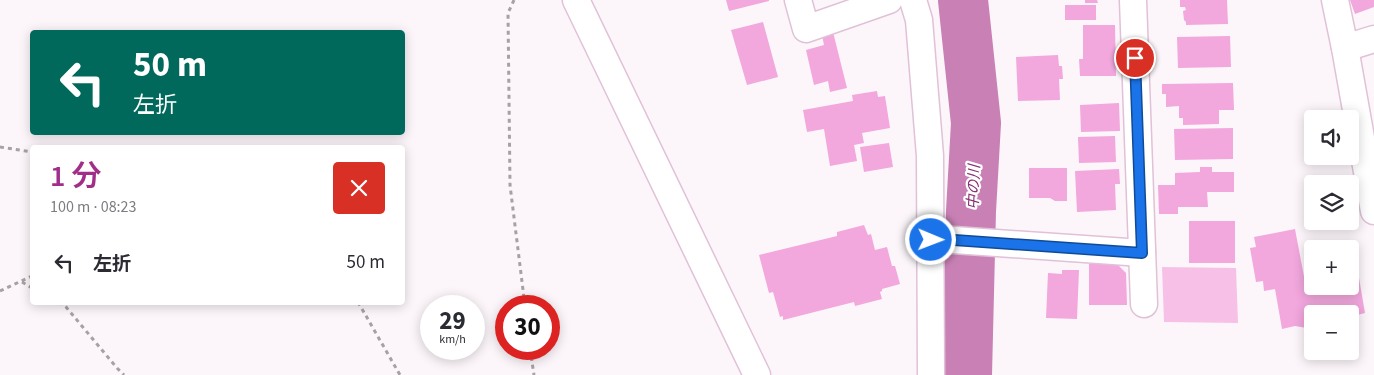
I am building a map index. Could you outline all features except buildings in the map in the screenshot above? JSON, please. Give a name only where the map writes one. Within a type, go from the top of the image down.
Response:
[{"type":"street","points":[[576,0],[757,375]]},
{"type":"street","points":[[798,0],[806,30],[889,0]]},
{"type":"street","points":[[913,0],[919,20],[930,156],[942,240],[930,373]]},
{"type":"street","points":[[1133,0],[1144,304]]},
{"type":"street","points":[[1335,0],[1346,48],[1374,212]]},
{"type":"street","points":[[1346,48],[1374,39]]},
{"type":"street","points":[[942,240],[1142,253]]},
{"type":"path","points":[[514,0],[508,13],[510,184],[524,295]]},
{"type":"path","points":[[0,147],[30,152]]},
{"type":"path","points":[[0,291],[30,277]]},
{"type":"path","points":[[21,281],[30,287]]},
{"type":"path","points":[[63,305],[124,375]]},
{"type":"path","points":[[360,305],[400,375]]},
{"type":"path","points":[[532,360],[534,375]]},
{"type":"shaded area","points":[[1162,267],[1236,268],[1238,323],[1164,322]]},
{"type":"waterway","name":"中の川","points":[[963,0],[976,123],[971,211],[967,375]]},
{"type":"route","points":[[931,240],[1142,253],[1135,58]]}]
